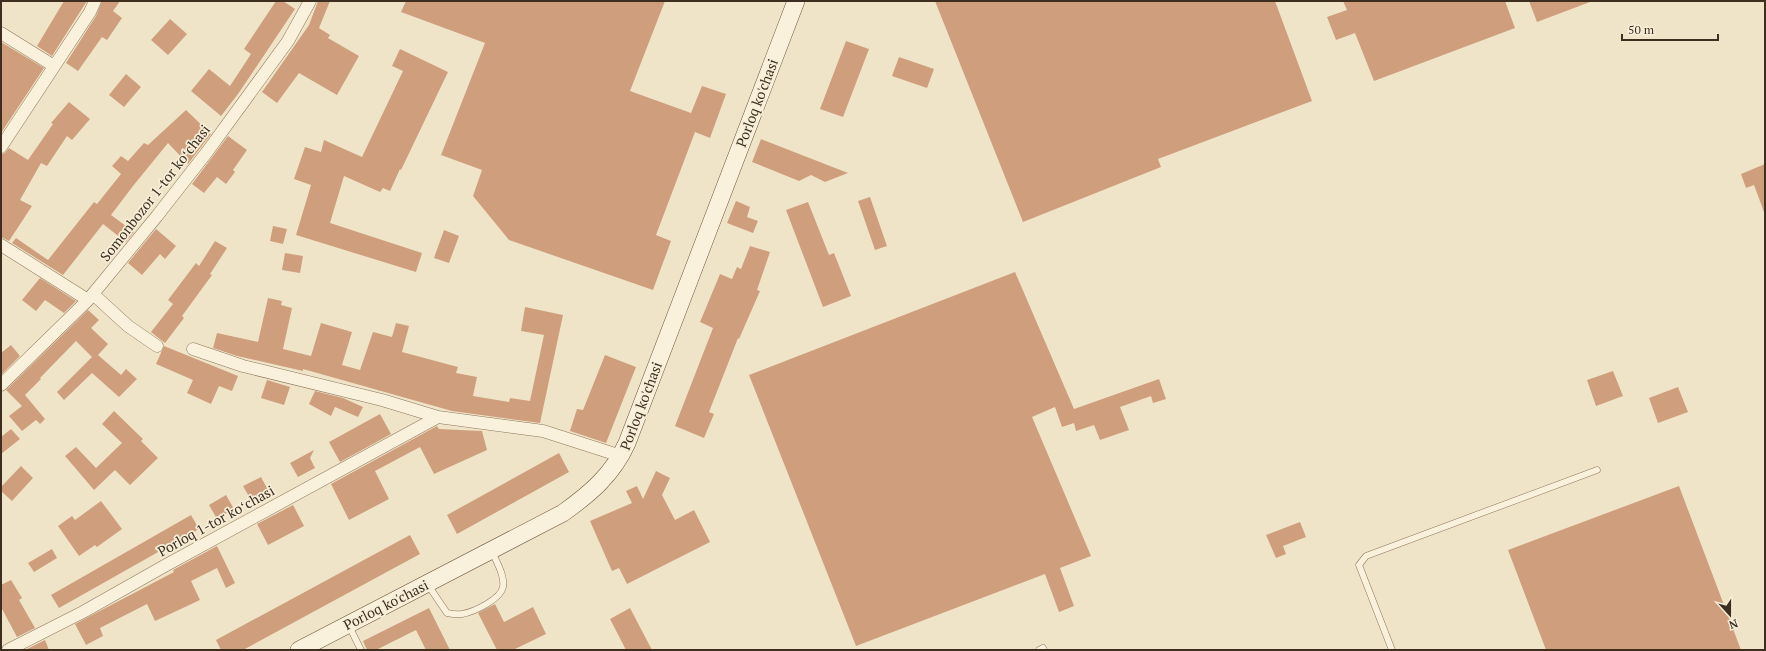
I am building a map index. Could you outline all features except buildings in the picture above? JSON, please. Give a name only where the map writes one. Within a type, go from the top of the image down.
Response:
[{"type":"main road","name":"Porloq ko'chasi","points":[[299,650],[558,516],[583,499],[604,479],[621,456],[796,1]]},
{"type":"street","points":[[1,148],[90,12],[95,1]]},
{"type":"street","name":"Somonbozor 1-tor koʻchasi","points":[[1,385],[91,297],[211,146],[288,41],[310,1]]},
{"type":"street","points":[[1,33],[54,66]]},
{"type":"street","points":[[1,246],[91,297],[128,326],[157,346]]},
{"type":"street","points":[[193,349],[243,366],[382,400],[438,417],[543,431],[621,456]]},
{"type":"street","name":"Porloq 1-tor koʻchasi","points":[[8,650],[83,612],[438,417]]},
{"type":"lane","points":[[1392,650],[1359,565],[1366,556],[1597,470]]},
{"type":"lane","points":[[427,584],[447,613],[462,614],[497,598],[501,594],[503,577],[491,550]]},
{"type":"lane","points":[[348,625],[361,650]]},
{"type":"lane","points":[[1039,650],[1043,648],[1044,650]]}]
